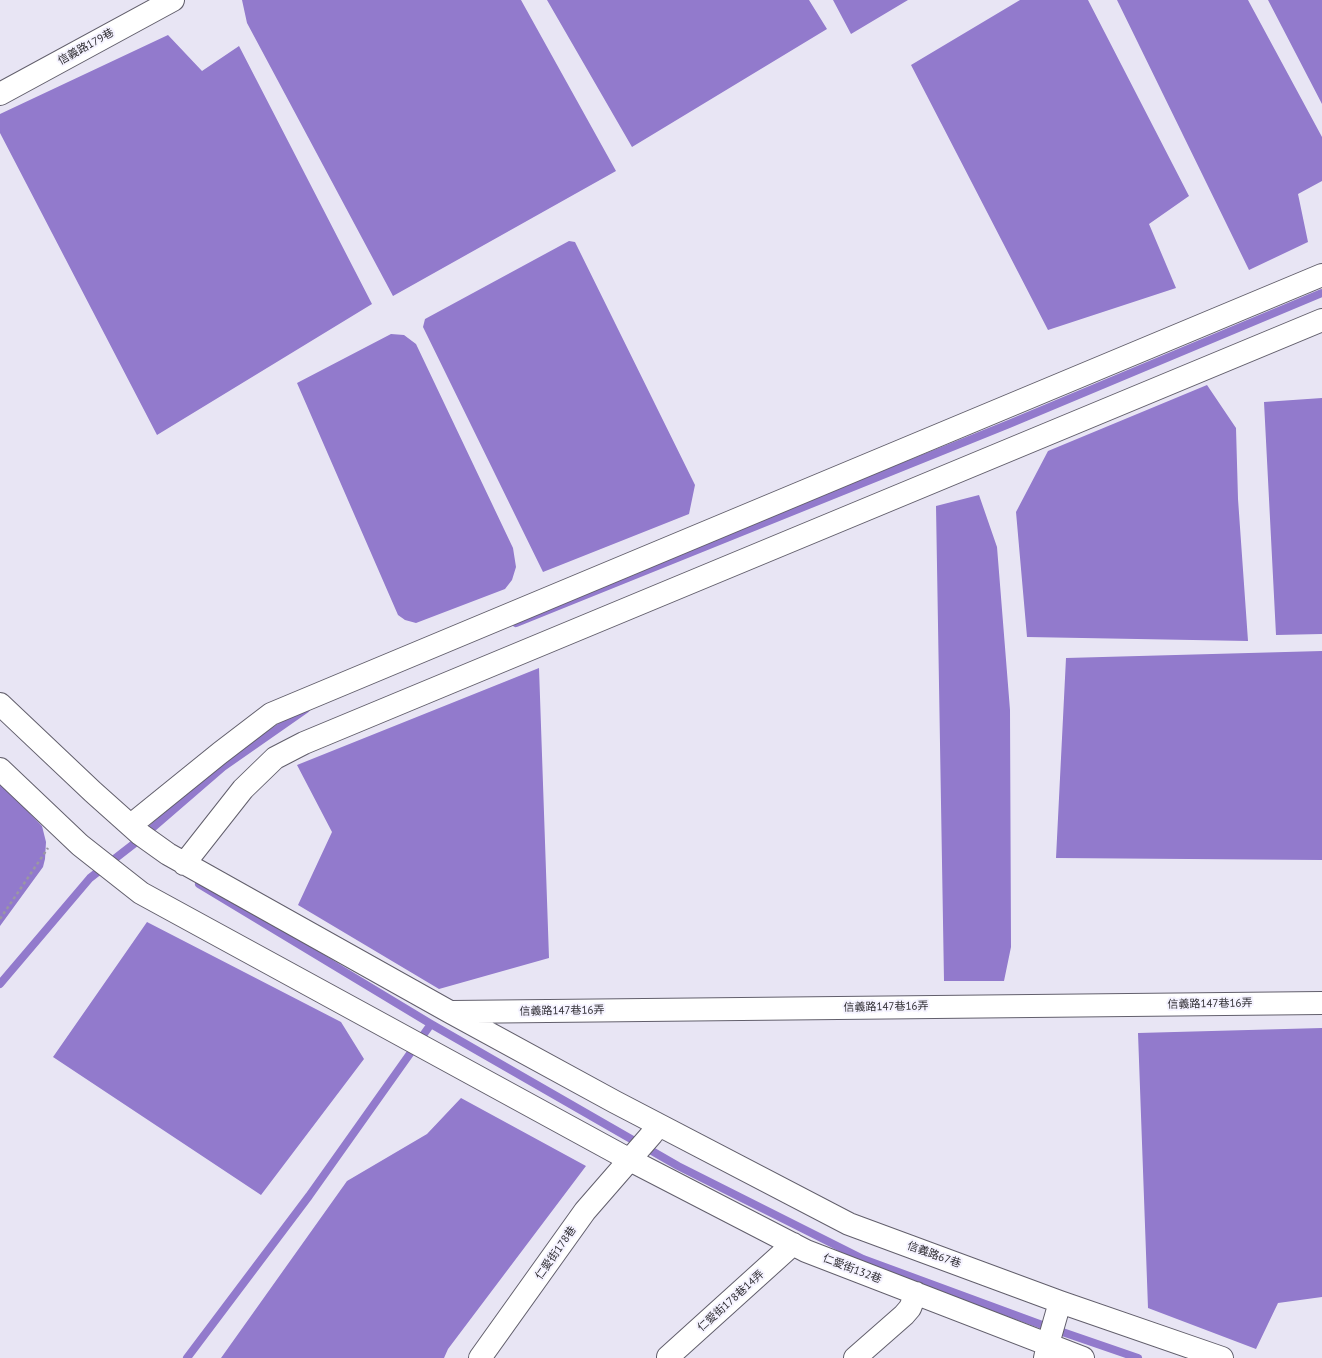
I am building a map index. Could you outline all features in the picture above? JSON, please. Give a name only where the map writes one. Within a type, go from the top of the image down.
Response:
[{"type":"street","name":"信義路179巷","points":[[0,94],[173,0]]},
{"type":"street","points":[[135,829],[220,753],[271,714],[1322,275]]},
{"type":"street","points":[[176,859],[242,789],[275,758],[304,743],[1322,320]]},
{"type":"street","name":"信義路67巷","points":[[0,704],[93,792],[135,829],[176,859],[450,1012],[655,1130],[849,1224],[1059,1306],[1222,1358]]},
{"type":"street","name":"仁愛街132巷","points":[[0,769],[80,845],[142,893],[633,1156],[806,1251],[1083,1358]]},
{"type":"street","name":"信義路147巷16弄","points":[[450,1012],[1322,1003]]},
{"type":"street","name":"仁愛街178巷","points":[[480,1358],[585,1211],[655,1130]]},
{"type":"street","name":"仁愛街178巷14弄","points":[[668,1357],[793,1244]]},
{"type":"street","points":[[855,1358],[904,1315],[910,1308],[916,1293]]},
{"type":"street","points":[[1048,1345],[1059,1306]]},
{"type":"path","points":[[0,919],[62,828]]},
{"type":"shaded area","points":[[242,0],[521,0],[616,171],[393,296],[247,23]]},
{"type":"shaded area","points":[[547,0],[809,0],[827,29],[632,147]]},
{"type":"shaded area","points":[[833,0],[908,0],[851,34]]},
{"type":"shaded area","points":[[1020,0],[1088,0],[1189,196],[1149,224],[1176,288],[1048,330],[911,65]]},
{"type":"shaded area","points":[[1117,0],[1248,0],[1322,137],[1322,181],[1298,194],[1308,242],[1249,270]]},
{"type":"shaded area","points":[[1268,0],[1322,0],[1322,104]]},
{"type":"shaded area","points":[[168,35],[202,71],[239,46],[372,304],[157,435],[0,133],[0,114]]},
{"type":"shaded area","points":[[569,241],[575,242],[695,485],[689,514],[543,572],[423,327],[425,319]]},
{"type":"shaded area","points":[[391,334],[404,335],[416,344],[513,548],[516,567],[512,580],[505,589],[416,623],[405,620],[398,615],[297,383]]},
{"type":"shaded area","points":[[1207,385],[1236,428],[1238,499],[1248,641],[1027,637],[1016,512],[1048,451]]},
{"type":"shaded area","points":[[1322,398],[1322,634],[1276,635],[1264,402]]},
{"type":"shaded area","points":[[979,495],[997,547],[1010,710],[1011,947],[1004,981],[944,981],[936,506]]},
{"type":"shaded area","points":[[1322,651],[1322,860],[1056,858],[1066,658]]},
{"type":"shaded area","points":[[539,668],[549,958],[439,989],[298,905],[332,832],[297,765]]},
{"type":"shaded area","points":[[0,782],[42,826],[46,842],[43,867],[0,926]]},
{"type":"shaded area","points":[[147,922],[341,1022],[364,1059],[261,1195],[53,1057]]},
{"type":"shaded area","points":[[1322,1028],[1322,1297],[1278,1303],[1256,1349],[1148,1308],[1138,1033]]},
{"type":"shaded area","points":[[461,1098],[586,1166],[448,1349],[444,1358],[221,1358],[347,1181],[427,1134]]},
{"type":"waterway","points":[[516,623],[1009,424],[1322,293]]},
{"type":"waterway","points":[[0,984],[90,878],[135,843],[223,767],[306,709]]},
{"type":"waterway","points":[[199,884],[431,1024],[678,1166],[863,1259],[1045,1326],[1138,1358]]},
{"type":"waterway","points":[[187,1358],[309,1196],[431,1024]]}]
